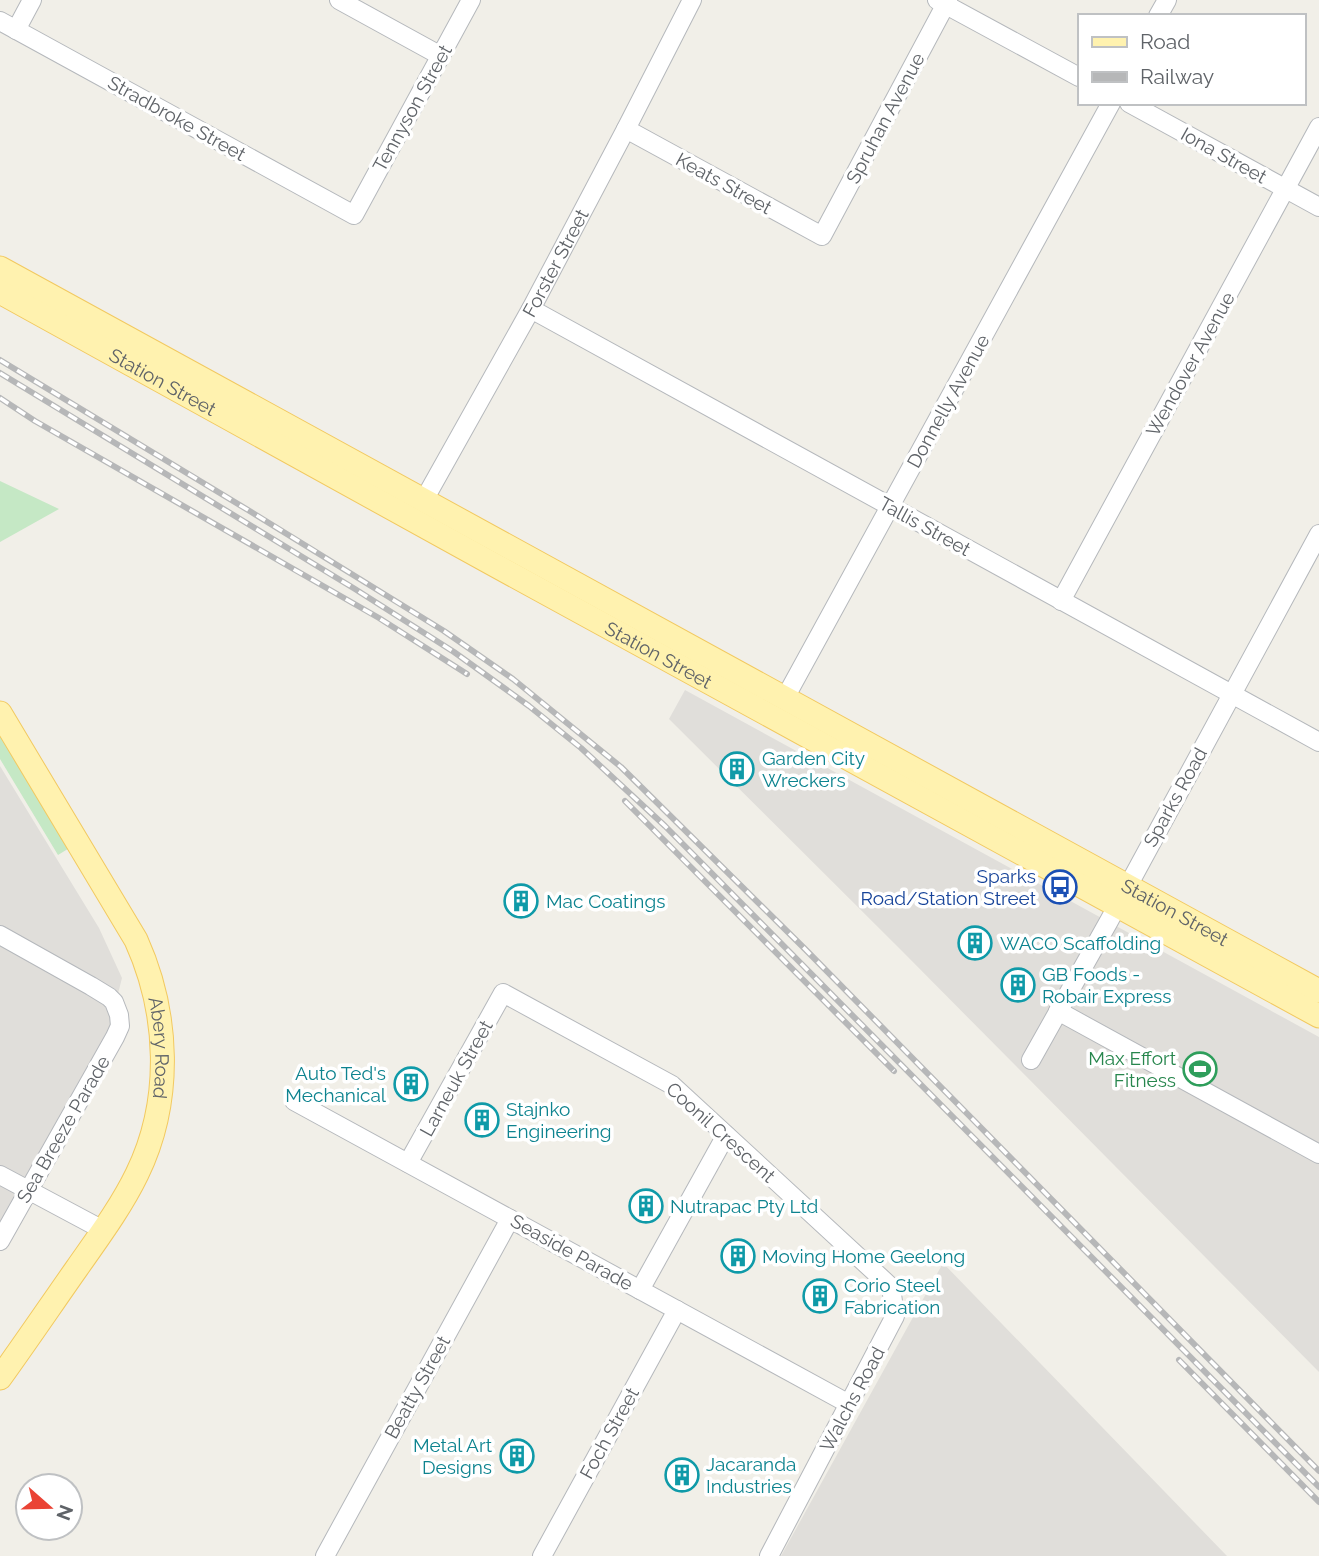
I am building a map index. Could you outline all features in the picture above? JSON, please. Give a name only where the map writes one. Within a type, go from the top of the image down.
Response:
[{"type":"main road","name":"Station Street","points":[[0,268],[785,698],[1122,896],[1319,1016]]},
{"type":"main road","name":"Station Street","points":[[0,292],[412,520],[1122,896],[1319,991]]},
{"type":"main road","name":"Forster Street","points":[[412,520],[424,500]]},
{"type":"main road","name":"Abery Road","points":[[0,713],[130,928],[149,971],[161,1028],[162,1059],[160,1095],[154,1128],[138,1173],[103,1230],[0,1378]]},
{"type":"street","points":[[16,30],[32,0]]},
{"type":"street","points":[[340,0],[441,56]]},
{"type":"street","name":"Tennyson Street","points":[[354,215],[471,0]]},
{"type":"street","name":"Forster Street","points":[[424,500],[531,309],[692,0]]},
{"type":"street","points":[[943,2],[1078,76]]},
{"type":"street","name":"Spruhan Avenue","points":[[822,236],[943,2]]},
{"type":"street","name":"Stradbroke Street","points":[[0,21],[354,215]]},
{"type":"street","name":"Donnelly Avenue","points":[[785,698],[1110,105]]},
{"type":"street","name":"Iona Street","points":[[1133,105],[1319,207]]},
{"type":"street","name":"Wendover Avenue","points":[[1060,601],[1319,127]]},
{"type":"street","name":"Keats Street","points":[[626,130],[822,236]]},
{"type":"street","name":"Tallis Street","points":[[531,309],[1319,742]]},
{"type":"street","name":"Sparks Road","points":[[1031,1060],[1319,534]]},
{"type":"street","name":"Sea Breeze Parade","points":[[0,935],[97,989],[114,1002],[120,1015],[120,1026],[115,1037],[0,1241]]},
{"type":"street","name":"Coonil Crescent","points":[[503,993],[672,1085],[891,1287],[895,1316]]},
{"type":"street","name":"Larneuk Street","points":[[408,1163],[503,993]]},
{"type":"street","points":[[1058,1011],[1319,1154]]},
{"type":"street","name":"Seaside Parade","points":[[294,1101],[849,1404]]},
{"type":"street","points":[[640,1290],[726,1135]]},
{"type":"street","points":[[0,1175],[103,1230]]},
{"type":"street","name":"Beatty Street","points":[[325,1556],[510,1219]]},
{"type":"street","name":"Foch Street","points":[[542,1556],[677,1310]]},
{"type":"street","name":"Walchs Road","points":[[769,1556],[895,1316]]},
{"type":"shaded area","points":[[685,690],[1319,1037],[1319,1372],[669,719]]},
{"type":"shaded area","points":[[0,766],[99,928],[122,978],[108,1033],[0,1230]]},
{"type":"shaded area","points":[[943,1263],[1227,1556],[781,1556]]},
{"type":"green space","points":[[0,481],[59,509],[0,542]]},
{"type":"green space","points":[[0,733],[71,847],[58,855],[0,759]]},
{"type":"railway","points":[[0,360],[444,631],[513,679],[621,767],[805,949],[1319,1471]]},
{"type":"railway","points":[[0,373],[454,652],[529,706],[581,748],[665,826],[1319,1487]]},
{"type":"railway","points":[[0,398],[35,421],[379,618],[467,674]]},
{"type":"railway","points":[[625,801],[894,1071]]},
{"type":"railway","points":[[1179,1360],[1319,1502]]},
{"type":"place","name":"Garden City Wreckers","points":[[737,769]]},
{"type":"place","name":"Sparks Road/Station Street","points":[[1060,887]]},
{"type":"place","name":"Mac Coatings","points":[[521,901]]},
{"type":"place","name":"WACO Scaffolding","points":[[975,943]]},
{"type":"place","name":"GB Foods - Robair Express","points":[[1018,985]]},
{"type":"place","name":"Max Effort Fitness","points":[[1200,1069]]},
{"type":"place","name":"Auto Ted's Mechanical","points":[[411,1084]]},
{"type":"place","name":"Stajnko Engineering","points":[[482,1120]]},
{"type":"place","name":"Nutrapac Pty Ltd","points":[[646,1206]]},
{"type":"place","name":"Moving Home Geelong","points":[[738,1256]]},
{"type":"place","name":"Corio Steel Fabrication","points":[[820,1296]]},
{"type":"place","name":"Metal Art Designs","points":[[517,1456]]},
{"type":"place","name":"Jacaranda Industries","points":[[682,1475]]}]
